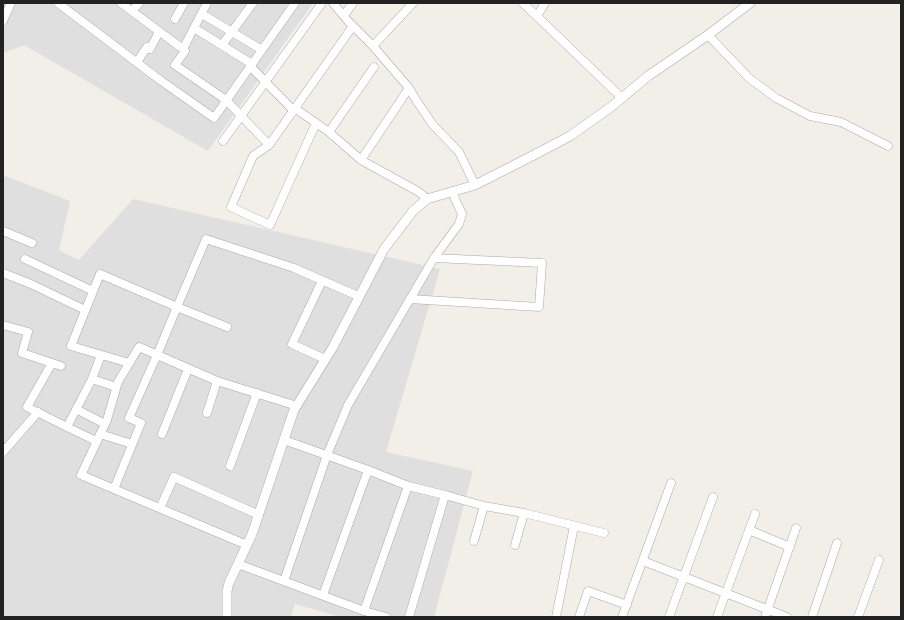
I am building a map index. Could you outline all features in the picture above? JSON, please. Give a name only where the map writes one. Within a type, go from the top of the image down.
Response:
[{"type":"street","points":[[3,22],[11,3]]},
{"type":"street","points":[[121,3],[183,49]]},
{"type":"street","points":[[132,11],[139,3]]},
{"type":"street","points":[[175,19],[184,3]]},
{"type":"street","points":[[207,3],[183,49],[185,51],[175,65],[226,100],[242,115],[269,145]]},
{"type":"street","points":[[222,45],[253,3]]},
{"type":"street","points":[[56,4],[214,118],[295,3]]},
{"type":"street","points":[[223,141],[322,3]]},
{"type":"street","points":[[333,3],[409,88],[433,124],[459,152],[474,184]]},
{"type":"street","points":[[344,15],[353,3]]},
{"type":"street","points":[[372,46],[413,3]]},
{"type":"street","points":[[523,3],[622,98]]},
{"type":"street","points":[[537,16],[545,3]]},
{"type":"street","points":[[227,617],[227,591],[229,583],[252,534],[294,410],[325,359],[384,249],[413,211],[427,199],[474,184],[570,136],[611,107],[648,76],[708,35],[750,3]]},
{"type":"street","points":[[202,14],[262,50]]},
{"type":"street","points":[[316,123],[270,225],[231,207],[253,156],[269,145],[353,26]]},
{"type":"street","points":[[194,28],[251,65],[265,82],[295,110],[329,132],[361,160],[419,192],[427,199]]},
{"type":"street","points":[[137,62],[147,47],[150,49],[159,32]]},
{"type":"street","points":[[708,35],[749,78],[776,98],[810,116],[841,122],[888,146]]},
{"type":"street","points":[[329,132],[374,67]]},
{"type":"street","points":[[361,160],[409,88]]},
{"type":"street","points":[[284,581],[327,455],[348,404],[434,258],[459,224],[462,214],[453,191]]},
{"type":"street","points":[[3,231],[32,243]]},
{"type":"street","points":[[114,489],[140,424],[129,418],[206,239],[294,268],[358,296]]},
{"type":"street","points":[[410,299],[539,307],[542,263],[434,258]]},
{"type":"street","points":[[25,259],[93,291]]},
{"type":"street","points":[[3,273],[32,284],[85,310]]},
{"type":"street","points":[[129,363],[71,346],[100,274],[227,327]]},
{"type":"street","points":[[322,281],[292,344],[325,359]]},
{"type":"street","points":[[3,325],[28,332],[22,353],[61,366]]},
{"type":"street","points":[[247,545],[81,475],[105,424],[118,382],[139,347],[217,381],[297,406]]},
{"type":"street","points":[[68,427],[92,379],[101,355]]},
{"type":"street","points":[[52,363],[27,407],[96,441]]},
{"type":"street","points":[[162,434],[188,368]]},
{"type":"street","points":[[92,379],[116,387]]},
{"type":"street","points":[[207,412],[217,381]]},
{"type":"street","points":[[230,466],[257,393]]},
{"type":"street","points":[[76,409],[105,424]]},
{"type":"street","points":[[3,452],[38,412]]},
{"type":"street","points":[[100,434],[132,444]]},
{"type":"street","points":[[284,440],[408,486],[484,506],[524,513],[604,533]]},
{"type":"street","points":[[323,596],[368,470]]},
{"type":"street","points":[[160,508],[174,477],[259,515]]},
{"type":"street","points":[[622,617],[671,483]]},
{"type":"street","points":[[364,611],[408,486]]},
{"type":"street","points":[[409,617],[445,495]]},
{"type":"street","points":[[669,617],[712,497]]},
{"type":"street","points":[[474,541],[484,506]]},
{"type":"street","points":[[515,545],[524,513]]},
{"type":"street","points":[[717,617],[755,514]]},
{"type":"street","points":[[556,617],[574,526]]},
{"type":"street","points":[[767,613],[796,528]]},
{"type":"street","points":[[748,530],[790,547]]},
{"type":"street","points":[[812,617],[837,543]]},
{"type":"street","points":[[858,617],[879,560]]},
{"type":"street","points":[[643,561],[725,593],[767,613],[787,617]]},
{"type":"street","points":[[238,564],[364,611],[386,617]]},
{"type":"street","points":[[579,617],[588,591],[627,605]]},
{"type":"shaded area","points":[[3,3],[313,3],[208,151],[24,45],[3,53]]},
{"type":"shaded area","points":[[3,175],[70,201],[59,250],[79,260],[133,199],[440,269],[386,452],[473,471],[434,617],[340,617],[295,604],[291,617],[3,617]]}]
